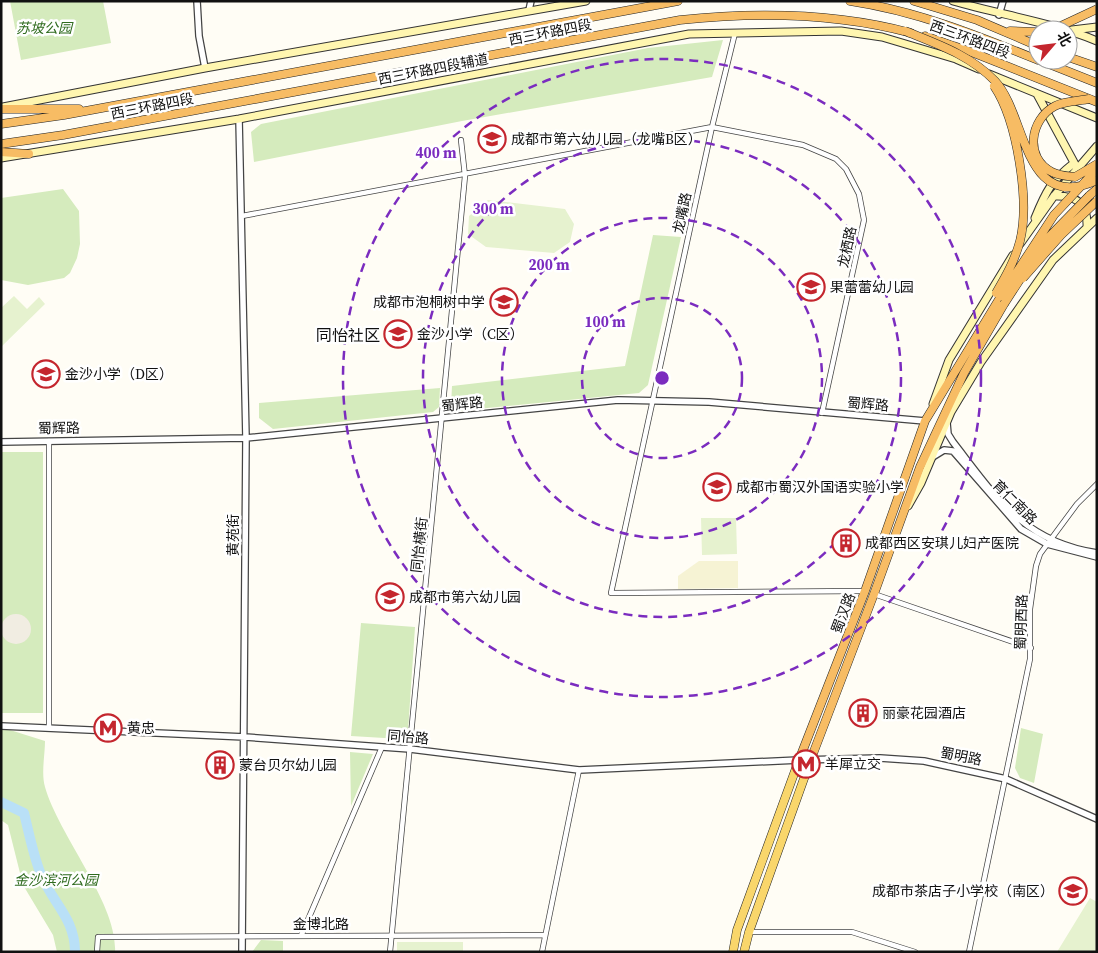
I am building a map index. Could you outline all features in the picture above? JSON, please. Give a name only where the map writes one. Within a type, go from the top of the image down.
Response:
[{"type":"highway","name":"西三环路四段","points":[[1,124],[98,108],[678,1]]},
{"type":"highway","name":"西三环路四段","points":[[850,1],[941,22],[1028,56]]},
{"type":"highway","points":[[914,1],[1002,30],[1028,42]]},
{"type":"highway","points":[[1073,20],[1097,9]]},
{"type":"highway","name":"西三环路四段","points":[[1,144],[63,136],[680,20],[732,15],[798,15],[905,31],[942,41],[1093,100]]},
{"type":"highway","points":[[1002,30],[1028,31]]},
{"type":"highway","points":[[905,31],[959,54],[980,66],[1004,93],[1027,153],[1045,178],[1056,184],[1073,186],[1097,180]]},
{"type":"highway","points":[[1078,60],[1097,67]]},
{"type":"highway","points":[[980,66],[1005,108],[1019,164],[1023,208],[1020,240],[999,295]]},
{"type":"highway","name":"西三环路四段","points":[[1064,70],[1097,83]]},
{"type":"highway","points":[[1093,100],[1056,105],[1043,114],[1036,125],[1032,140],[1036,154],[1042,164],[1051,172],[1075,177],[1097,164]]},
{"type":"highway","points":[[1,108],[98,108]]},
{"type":"highway","points":[[1,152],[29,154]]},
{"type":"highway","points":[[999,295],[1054,215],[1097,169]]},
{"type":"highway","points":[[1010,293],[1044,240],[1097,189]]},
{"type":"highway","points":[[1010,293],[1061,235],[1097,201]]},
{"type":"highway","name":"蜀汉路","points":[[811,760],[920,467],[944,411],[1010,293]]},
{"type":"highway","name":"蜀汉路","points":[[799,760],[865,591],[925,421],[999,295]]},
{"type":"main road","points":[[1,108],[205,68],[586,1]]},
{"type":"main road","points":[[954,1],[1028,20]]},
{"type":"main road","points":[[1078,29],[1097,27]]},
{"type":"main road","name":"西三环路四段辅道","points":[[1,158],[239,119],[689,34],[735,32],[841,31],[882,37],[956,59],[1097,118]]},
{"type":"main road","points":[[1078,33],[1097,41]]},
{"type":"main road","points":[[1037,93],[1075,165]]},
{"type":"main road","points":[[1031,227],[1047,189],[1055,178],[1075,165],[1097,146]]},
{"type":"main road","points":[[930,412],[949,360],[1031,227],[1075,165]]},
{"type":"main road","points":[[1054,196],[1072,196],[1079,202],[1088,216],[1087,226]]},
{"type":"main road","points":[[900,522],[921,483],[947,422],[981,362],[1053,260],[1097,218]]},
{"type":"main road","name":"蜀汉路","points":[[733,952],[737,930],[799,760]]},
{"type":"main road","name":"蜀汉路","points":[[744,952],[748,932],[811,760]]},
{"type":"street","points":[[197,1],[199,36],[205,68]]},
{"type":"street","points":[[529,10],[531,1]]},
{"type":"street","points":[[1000,14],[1003,1]]},
{"type":"street","name":"龙嘴路","points":[[735,32],[712,127],[611,593],[865,591]]},
{"type":"street","name":"黄苑街","points":[[239,119],[246,438],[242,952]]},
{"type":"street","points":[[242,216],[465,176],[712,127]]},
{"type":"street","name":"龙栖路","points":[[712,127],[803,145],[828,154],[846,169],[859,194],[863,225],[822,413]]},
{"type":"street","name":"同怡横街","points":[[390,952],[465,176],[460,140]]},
{"type":"street","name":"蜀辉路","points":[[1,442],[246,438],[618,400],[652,399],[925,421]]},
{"type":"street","points":[[947,422],[948,434],[953,442],[994,495],[1025,525],[1049,542],[1097,553]]},
{"type":"street","points":[[49,441],[49,728]]},
{"type":"street","name":"育仁南路","points":[[931,458],[944,450],[953,451],[1021,529],[1049,542],[1097,557]]},
{"type":"street","name":"蜀明西路","points":[[969,952],[1032,648],[1030,609],[1036,566],[1040,554],[1078,504],[1097,484]]},
{"type":"street","points":[[874,594],[1032,648]]},
{"type":"street","name":"同怡路","points":[[1,726],[245,737],[410,749],[579,770],[811,760]]},
{"type":"street","points":[[301,936],[382,747]]},
{"type":"street","name":"蜀明路","points":[[811,760],[880,758],[924,761],[1006,779],[1097,819]]},
{"type":"street","points":[[542,952],[579,770]]},
{"type":"street","points":[[748,932],[852,932],[916,952]]},
{"type":"street","name":"金博北路","points":[[98,952],[98,937],[545,935]]},
{"type":"shaded area","points":[[699,561],[738,561],[738,588],[678,589],[678,576]]},
{"type":"shaded area","points":[[16,614],[27,618],[31,629],[27,640],[16,644],[5,640],[1,629],[5,618]]},
{"type":"green space","name":"苏坡公园","points":[[10,1],[103,1],[111,43],[21,60]]},
{"type":"green space","points":[[723,40],[712,77],[462,121],[254,162],[251,132],[261,124],[648,48]]},
{"type":"green space","points":[[63,189],[79,211],[80,244],[77,258],[70,273],[64,278],[28,285],[1,280],[1,198]]},
{"type":"green space","points":[[488,200],[565,209],[574,224],[570,242],[554,253],[486,247],[468,234],[469,216]]},
{"type":"green space","points":[[653,235],[681,237],[648,385],[639,393],[457,411],[451,406],[452,386],[625,366]]},
{"type":"green space","points":[[14,296],[27,309],[39,297],[45,304],[1,347],[1,308]]},
{"type":"green space","points":[[440,388],[439,407],[433,412],[273,429],[259,418],[259,403]]},
{"type":"green space","points":[[1,452],[43,452],[43,713],[1,713]]},
{"type":"green space","points":[[701,518],[736,518],[737,554],[702,555]]},
{"type":"green space","points":[[361,623],[415,627],[408,731],[401,739],[351,736]]},
{"type":"green space","points":[[1021,728],[1043,734],[1034,783],[1020,778],[1015,768]]},
{"type":"green space","name":"金沙滨河公园","points":[[1,730],[10,730],[45,741],[43,770],[45,787],[62,827],[98,892],[107,913],[113,933],[115,952],[57,952],[53,935],[23,885],[8,825],[1,820]]},
{"type":"green space","points":[[350,752],[373,754],[351,806]]},
{"type":"green space","points":[[1090,898],[1097,902],[1097,952],[1057,952]]},
{"type":"green space","points":[[261,940],[283,941],[283,952],[252,952]]},
{"type":"green space","points":[[397,942],[463,942],[463,952],[397,952]]},
{"type":"waterway","points":[[1,802],[24,813],[40,872],[67,919],[74,940],[75,952]]},
{"type":"place","name":"成都市第六幼儿园（龙嘴B区）","points":[[492,139]]},
{"type":"place","name":"果蕾蕾幼儿园","points":[[811,287]]},
{"type":"place","name":"成都市泡桐树中学","points":[[504,302]]},
{"type":"place","name":"金沙小学（C区）","points":[[398,334]]},
{"type":"place","name":"金沙小学（D区）","points":[[46,374]]},
{"type":"place","name":"成都市蜀汉外国语实验小学","points":[[717,487]]},
{"type":"place","name":"成都西区安琪儿妇产医院","points":[[846,543]]},
{"type":"place","name":"成都市第六幼儿园","points":[[390,597]]},
{"type":"place","name":"丽豪花园酒店","points":[[863,713]]},
{"type":"place","name":"黄忠","points":[[108,728]]},
{"type":"place","name":"羊犀立交","points":[[806,764]]},
{"type":"place","name":"蒙台贝尔幼儿园","points":[[220,765]]},
{"type":"place","name":"成都市茶店子小学校（南区）","points":[[1073,891]]},
{"type":"district","name":"同怡社区","points":[[348,335]]}]
